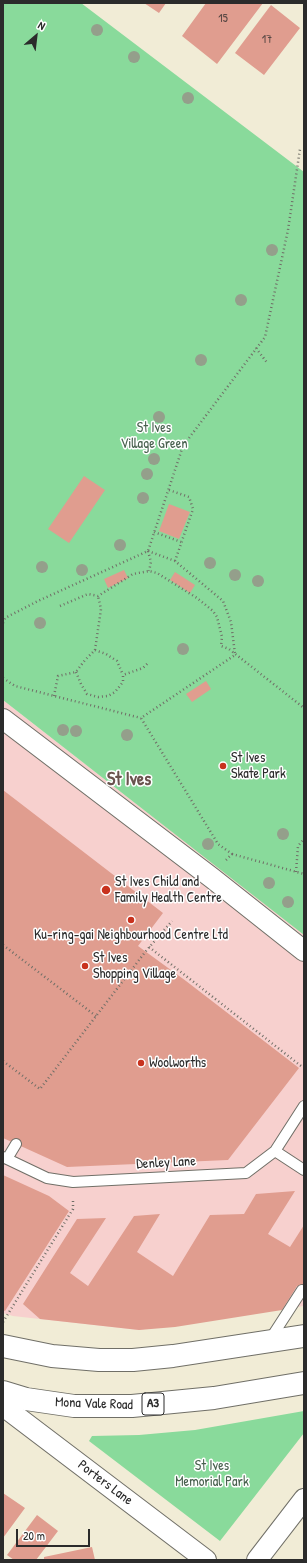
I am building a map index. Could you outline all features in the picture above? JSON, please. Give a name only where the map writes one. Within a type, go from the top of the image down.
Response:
[{"type":"highway","points":[[3,1346],[52,1356],[99,1360],[133,1360],[304,1336]]},
{"type":"highway","name":"Mona Vale Road","points":[[3,1392],[26,1399],[74,1406],[132,1406],[214,1398],[304,1383]]},
{"type":"street","points":[[3,719],[206,873],[304,950]]},
{"type":"street","name":"Porters Lane","points":[[3,1406],[206,1560]]},
{"type":"street","points":[[257,1560],[304,1499]]},
{"type":"lane","name":"Denley Lane","points":[[5,1158],[47,1178],[73,1182],[246,1173],[275,1151],[304,1106]]},
{"type":"lane","points":[[5,1158],[16,1144]]},
{"type":"lane","points":[[275,1151],[304,1170]]},
{"type":"lane","points":[[268,1342],[302,1290]]},
{"type":"path","points":[[149,571],[151,562],[148,551],[183,446],[265,337],[288,230],[300,149]]},
{"type":"path","points":[[256,348],[268,364]]},
{"type":"path","points":[[169,490],[189,497],[193,509],[175,561]]},
{"type":"path","points":[[154,532],[181,542]]},
{"type":"path","points":[[3,624],[5,618],[38,600],[148,551],[175,561],[223,601],[232,622],[235,655]]},
{"type":"path","points":[[60,606],[88,594],[98,595],[133,574],[149,571],[157,573],[197,598],[213,611],[217,617],[222,637],[221,646],[229,649],[304,708]]},
{"type":"path","points":[[54,696],[58,676],[76,672],[85,660],[96,650],[102,609],[98,595]]},
{"type":"path","points":[[76,672],[87,694],[98,697],[108,696],[115,692],[123,682],[124,675],[117,661],[96,650]]},
{"type":"path","points":[[141,718],[235,655]]},
{"type":"path","points":[[124,675],[143,668],[149,662]]},
{"type":"path","points":[[3,678],[15,686],[141,718],[218,844],[232,854],[304,874]]},
{"type":"path","points":[[296,872],[298,846],[304,839]]},
{"type":"path","points":[[225,863],[232,854]]},
{"type":"path","points":[[3,1061],[40,1089],[149,947],[172,921]]},
{"type":"path","points":[[3,944],[96,1016]]},
{"type":"path","points":[[149,947],[301,1066]]},
{"type":"path","points":[[3,1322],[73,1209],[73,1198]]},
{"type":"shaded area","points":[[3,700],[304,935],[304,1306],[139,1330],[13,1316],[3,1313]]},
{"type":"green space","name":"St Ives Village Green","points":[[3,3],[81,3],[304,172],[304,935],[3,700]]},
{"type":"green space","name":"St Ives Memorial Park","points":[[304,1411],[304,1433],[220,1541],[89,1441],[92,1436],[139,1435],[195,1430]]},
{"type":"building","points":[[144,3],[166,3],[159,13]]},
{"type":"building","points":[[206,3],[263,3],[217,64],[182,36]]},
{"type":"building","points":[[271,5],[300,28],[264,75],[235,53]]},
{"type":"building","points":[[84,476],[105,490],[69,543],[48,529]]},
{"type":"building","points":[[169,504],[190,512],[179,539],[159,531]]},
{"type":"building","points":[[124,570],[128,578],[108,588],[104,579]]},
{"type":"building","points":[[175,572],[195,585],[190,593],[170,580]]},
{"type":"building","points":[[206,681],[211,689],[192,702],[186,694]]},
{"type":"building","name":"St Ives Shopping Village","points":[[3,790],[163,913],[138,946],[299,1068],[228,1160],[67,1167],[3,1138]]},
{"type":"building","points":[[3,1175],[49,1196],[69,1211],[5,1311],[3,1310]]},
{"type":"building","points":[[295,1191],[268,1234],[290,1247],[304,1225],[304,1292],[297,1286],[282,1310],[175,1327],[139,1330],[40,1319],[23,1304],[77,1219],[106,1218],[70,1273],[88,1286],[134,1216],[160,1214],[137,1252],[173,1276],[210,1215],[244,1214],[256,1194]]},
{"type":"building","points":[[3,1493],[25,1508],[3,1538]]},
{"type":"building","points":[[37,1515],[58,1531],[36,1560],[14,1560],[7,1555]]},
{"type":"building","points":[[92,1547],[95,1560],[44,1560],[44,1557]]},
{"type":"place","name":"St Ives Skate Park","points":[[223,766]]},
{"type":"place","name":"St Ives Child and Family Health Centre","points":[[106,890]]},
{"type":"place","name":"Ku-ring-gai Neighbourhood Centre Ltd","points":[[131,920]]},
{"type":"place","name":"St Ives Shopping Village","points":[[85,966]]},
{"type":"place","name":"Woolworths","points":[[141,1063]]},
{"type":"district","name":"St Ives","points":[[129,780]]}]
